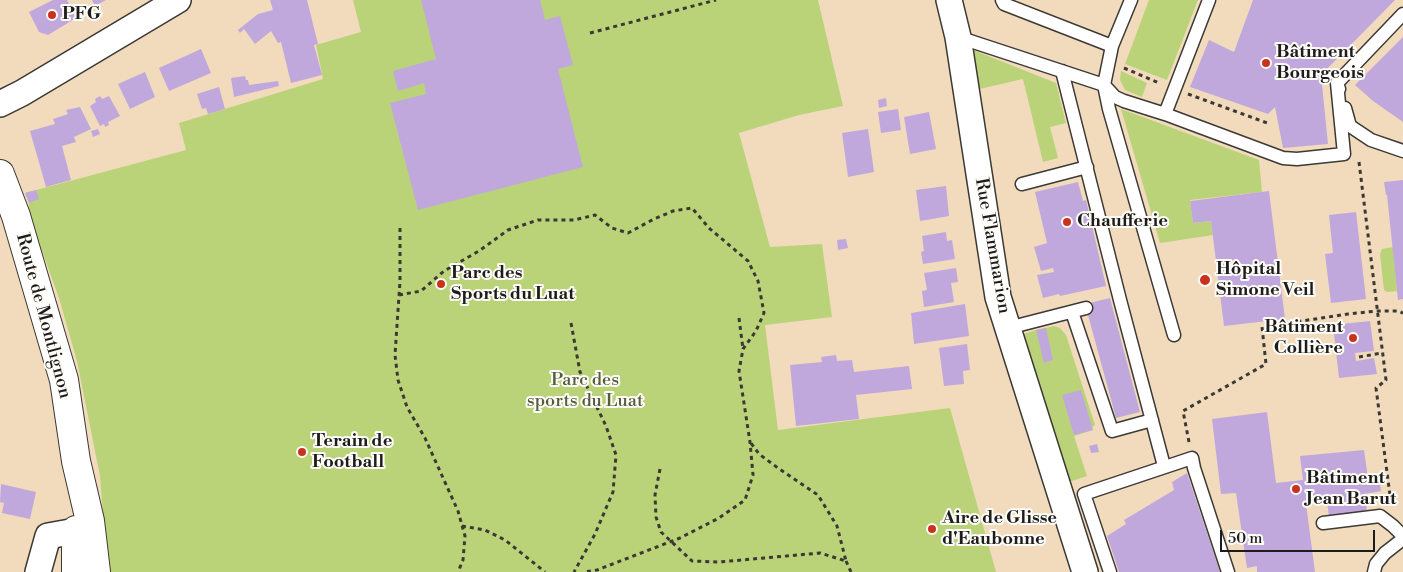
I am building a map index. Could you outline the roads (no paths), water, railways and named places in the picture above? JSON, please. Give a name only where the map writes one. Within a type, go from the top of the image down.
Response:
[{"type":"main road","name":"Route de Montlignon","points":[[0,174],[16,216],[64,380],[76,461],[90,521],[96,572]]},
{"type":"main road","name":"Route de Montlignon","points":[[76,461],[76,572]]},
{"type":"street","points":[[0,104],[22,94],[178,0]]},
{"type":"street","name":"Rue Flammarion","points":[[950,0],[958,37],[998,297],[1085,572]]},
{"type":"street","points":[[38,572],[48,536],[76,531]]},
{"type":"lane","points":[[1002,0],[1004,4],[1112,46]]},
{"type":"lane","points":[[1131,0],[1112,46],[1104,85],[1109,109],[1174,336]]},
{"type":"lane","points":[[1165,114],[1210,0]]},
{"type":"lane","points":[[958,37],[1104,85],[1115,96],[1124,101],[1165,114],[1283,158],[1297,159],[1344,154],[1337,82],[1403,14]]},
{"type":"lane","points":[[1062,71],[1087,167],[1115,301],[1152,420],[1164,466]]},
{"type":"lane","points":[[1337,82],[1350,126],[1371,140],[1403,151]]},
{"type":"lane","points":[[1022,184],[1087,167]]},
{"type":"lane","points":[[1008,328],[1086,308]]},
{"type":"lane","points":[[1072,312],[1112,431],[1152,420]]},
{"type":"lane","points":[[1110,572],[1084,494],[1192,458],[1228,572]]},
{"type":"lane","points":[[1323,523],[1380,516],[1394,526],[1403,538],[1385,553],[1376,564],[1374,572]]},
{"type":"place","name":"PFG","points":[[52,15]]},
{"type":"place","name":"Bâtiment Bourgeois","points":[[1266,63]]},
{"type":"place","name":"Chaufferie","points":[[1067,222]]},
{"type":"place","name":"Hôpital Simone Veil","points":[[1205,280]]},
{"type":"place","name":"Parc des Sports du Luat","points":[[441,284]]},
{"type":"place","name":"Bâtiment Collière","points":[[1353,338]]},
{"type":"place","name":"Terain de Football","points":[[302,452]]},
{"type":"place","name":"Bâtiment Jean Barut","points":[[1296,489]]},
{"type":"place","name":"Aire de Glisse d'Eaubonne","points":[[932,529]]},
{"type":"park label","name":"Parc des sports du Luat","points":[[585,391]]}]
